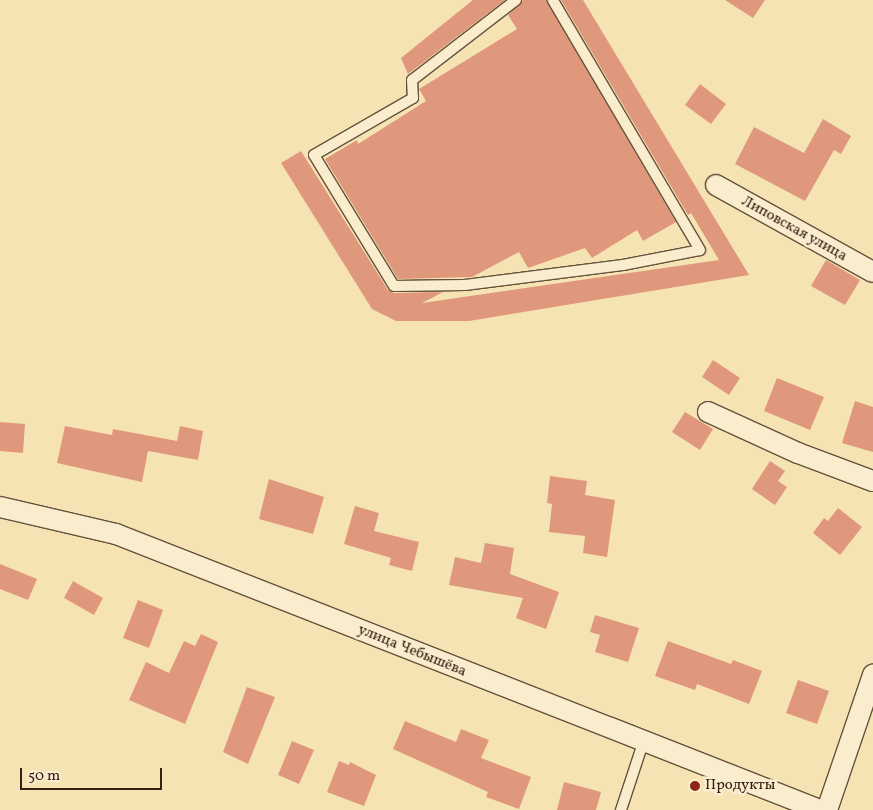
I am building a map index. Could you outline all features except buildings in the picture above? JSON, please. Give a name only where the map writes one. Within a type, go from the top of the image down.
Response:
[{"type":"street","name":"Липовская улица","points":[[716,186],[873,272]]},
{"type":"street","points":[[708,412],[798,453],[873,481]]},
{"type":"street","name":"улица Чебышёва","points":[[0,506],[116,534],[643,743],[820,810]]},
{"type":"street","points":[[828,810],[873,675]]},
{"type":"lane","points":[[516,0],[412,80],[413,98],[314,155],[394,286],[466,285],[623,265],[700,250],[553,0]]},
{"type":"lane","points":[[622,810],[643,743]]},
{"type":"place","name":"Продукты","points":[[695,786]]}]
